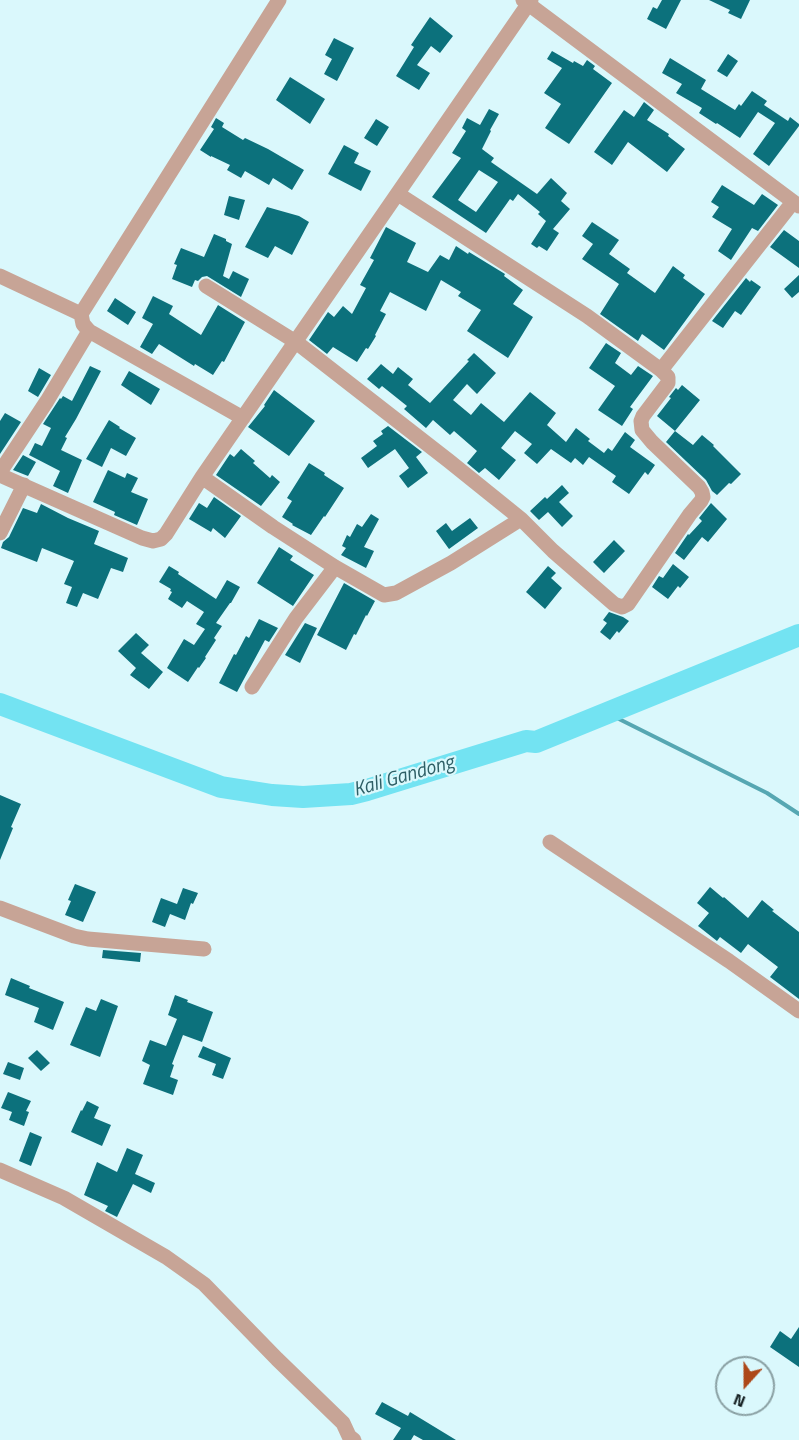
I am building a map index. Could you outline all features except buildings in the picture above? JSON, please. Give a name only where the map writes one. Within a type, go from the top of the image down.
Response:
[{"type":"street","points":[[243,418],[89,331],[83,324],[81,314],[279,0]]},
{"type":"street","points":[[89,331],[0,474],[147,540],[161,539],[527,2],[796,204],[661,370]]},
{"type":"street","points":[[206,286],[296,342],[521,519],[553,551],[614,604],[622,607],[628,604],[702,497],[699,487],[642,430],[643,416],[668,383],[668,377],[586,316],[398,194]]},
{"type":"street","points":[[0,276],[81,314]]},
{"type":"street","points":[[202,477],[273,527],[384,595],[396,593],[451,563],[521,519]]},
{"type":"street","points":[[0,532],[24,485]]},
{"type":"street","points":[[252,687],[296,618],[335,567]]},
{"type":"street","points":[[550,842],[729,961],[799,1011]]},
{"type":"street","points":[[0,909],[88,939],[204,949]]},
{"type":"street","points":[[0,1170],[64,1198],[166,1257],[204,1284],[343,1424],[350,1438]]},
{"type":"waterway","name":"Kali Gandong","points":[[0,704],[221,787],[303,797],[351,794],[526,741],[536,742],[799,635]]},
{"type":"waterway","points":[[607,713],[767,793],[799,814]]}]
